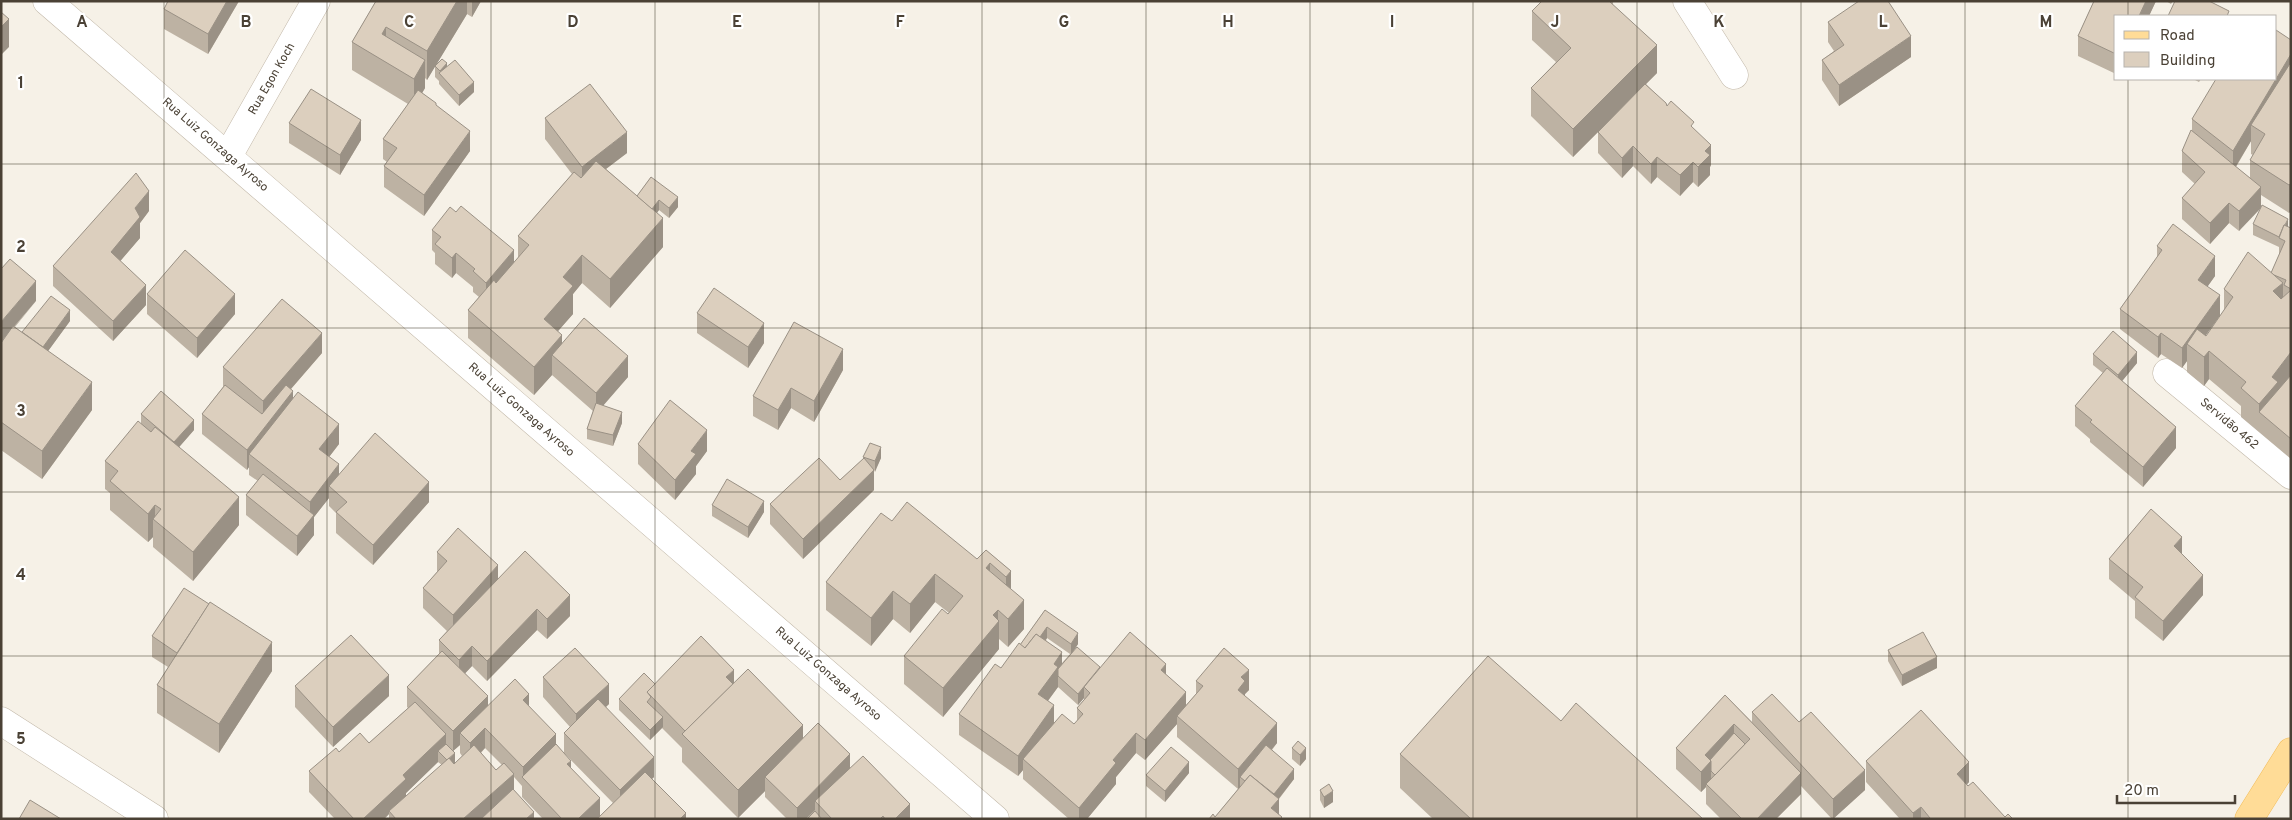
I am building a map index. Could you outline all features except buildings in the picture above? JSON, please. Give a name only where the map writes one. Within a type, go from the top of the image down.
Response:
[{"type":"main road","points":[[2249,819],[2291,752]]},
{"type":"street","name":"Rua Luiz Gonzaga Ayroso","points":[[47,1],[995,819]]},
{"type":"street","name":"Rua Egon Koch","points":[[228,156],[316,1]]},
{"type":"street","points":[[1687,1],[1734,75]]},
{"type":"street","name":"Servidão 462","points":[[2167,373],[2291,475]]},
{"type":"street","points":[[1,721],[154,819]]}]
